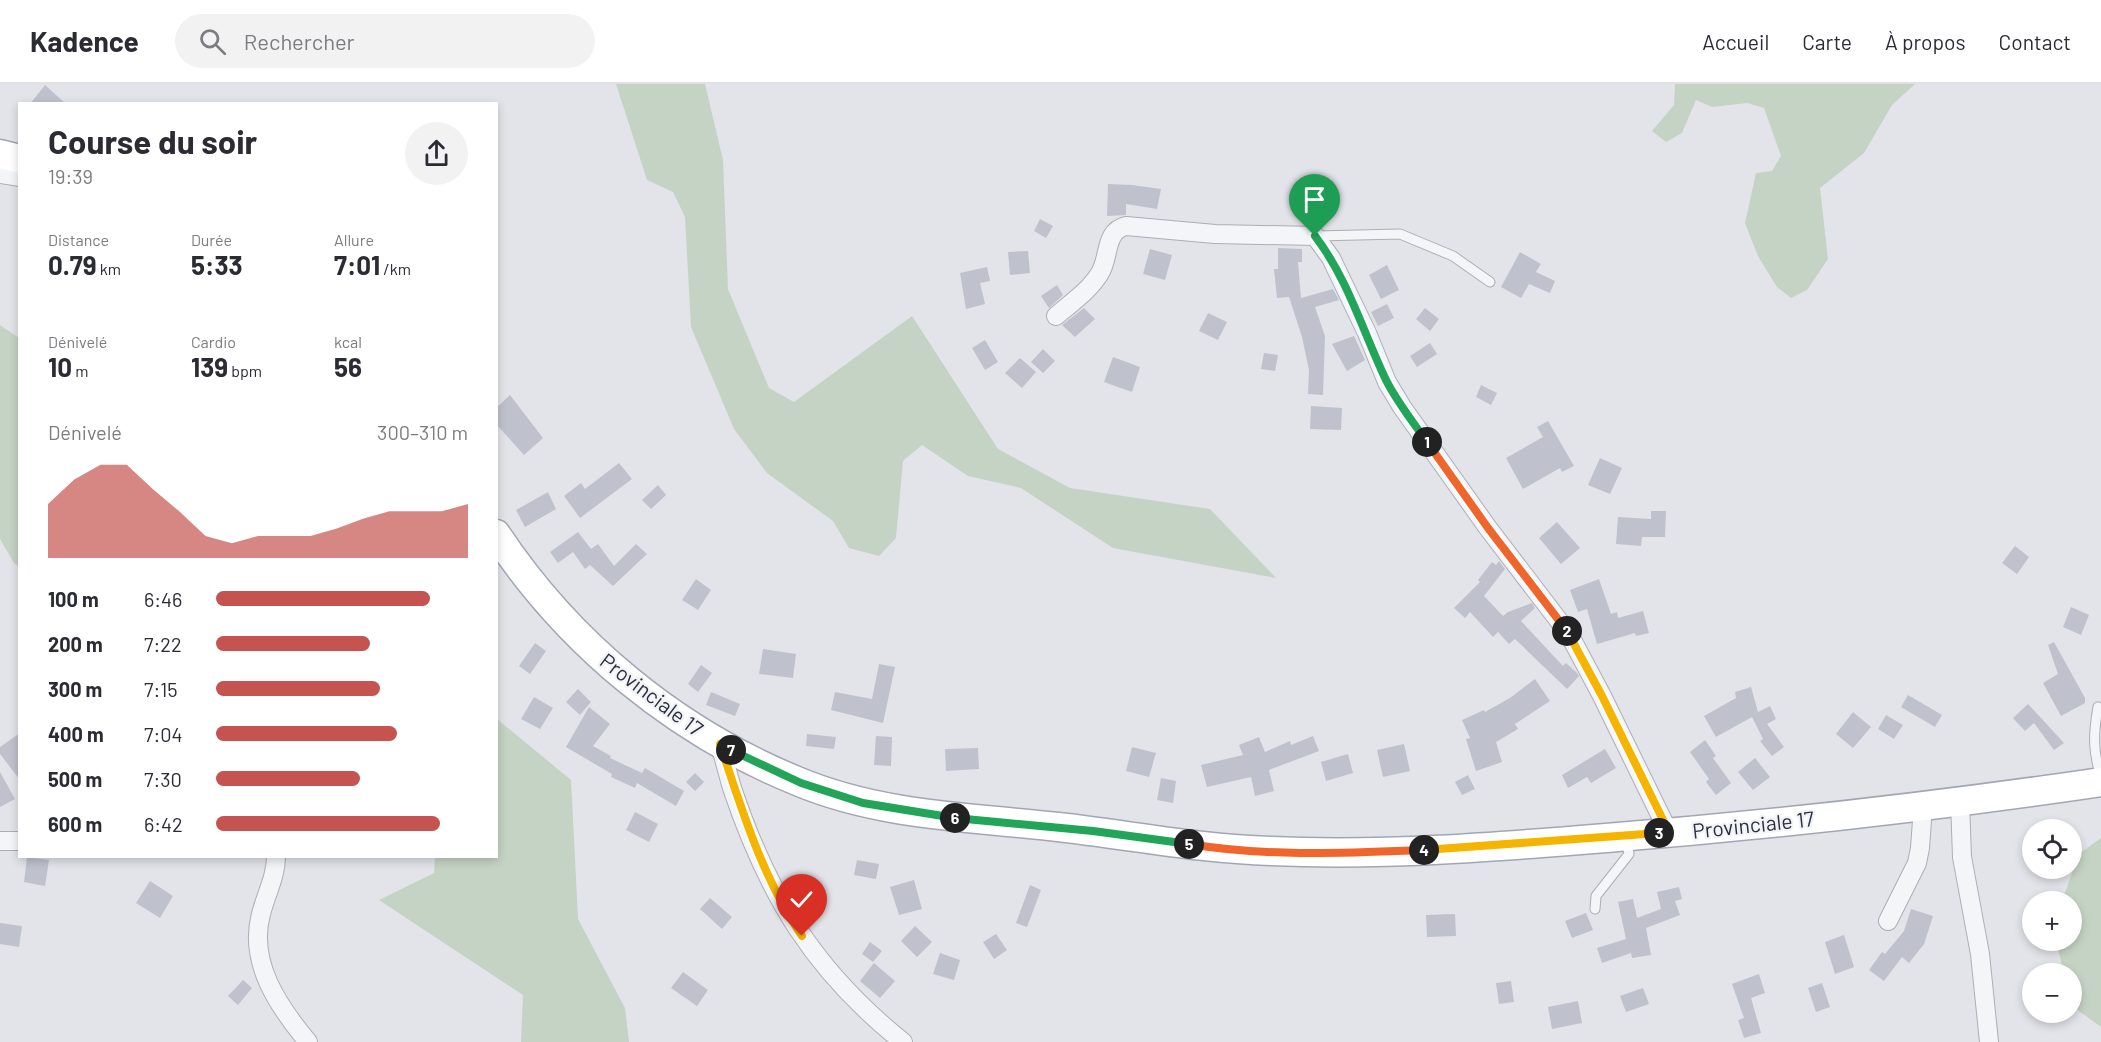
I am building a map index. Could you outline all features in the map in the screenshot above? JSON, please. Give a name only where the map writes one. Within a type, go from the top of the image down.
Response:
[{"type":"main road","points":[[0,154],[18,158]]},
{"type":"main road","name":"Provinciale 17","points":[[498,537],[539,593],[605,660],[640,690],[720,744],[801,783],[863,803],[968,820],[1120,834],[1199,846],[1333,853],[1473,848],[1669,832],[1923,807],[2101,780]]},
{"type":"street","points":[[0,174],[18,177]]},
{"type":"street","points":[[1056,316],[1087,289],[1102,271],[1111,237],[1119,228],[1126,226],[1263,236],[1315,236],[1331,258],[1367,333],[1387,382],[1402,407],[1488,528],[1569,634],[1607,705],[1669,832]]},
{"type":"street","points":[[720,744],[732,787],[749,831],[787,915],[834,979],[854,1001],[903,1042]]},
{"type":"street","points":[[1960,801],[1962,857],[1980,954],[1989,1042]]},
{"type":"street","points":[[1888,921],[1917,863],[1923,807]]},
{"type":"street","points":[[0,841],[18,841]]},
{"type":"street","points":[[276,858],[274,876],[256,934],[260,962],[270,988],[287,1016],[308,1042]]},
{"type":"lane","points":[[1315,236],[1400,234],[1453,256],[1490,282]]},
{"type":"lane","points":[[2098,707],[2093,736],[2095,759],[2101,780]]},
{"type":"lane","points":[[1595,909],[1596,896],[1629,854],[1626,836]]},
{"type":"green space","points":[[616,84],[705,84],[723,160],[728,289],[769,388],[794,402],[912,316],[998,449],[1070,488],[1210,509],[1276,578],[1113,548],[1021,488],[968,476],[922,445],[903,461],[896,538],[879,556],[849,548],[833,521],[767,473],[734,429],[691,327],[685,217],[673,192],[647,180]]},
{"type":"green space","points":[[1675,84],[1915,84],[1892,105],[1864,153],[1820,188],[1828,259],[1807,290],[1791,298],[1777,287],[1758,256],[1745,223],[1756,173],[1772,171],[1781,156],[1764,108],[1747,103],[1712,107],[1696,100],[1682,133],[1666,142],[1652,131],[1674,105]]},
{"type":"green space","points":[[0,325],[18,337],[18,566],[0,539]]},
{"type":"green space","points":[[498,720],[571,780],[578,919],[625,1008],[629,1042],[521,1042],[523,995],[379,900],[434,873],[435,858],[498,858]]},
{"type":"green space","points":[[2101,838],[2101,1027],[2082,1013],[2082,963],[2062,963],[2058,951],[2082,951],[2082,891],[2066,891],[2070,879],[2082,879],[2082,852]]},
{"type":"building","points":[[45,85],[64,102],[32,102]]},
{"type":"building","points":[[1108,184],[1161,189],[1157,209],[1126,204],[1126,215],[1107,216]]},
{"type":"building","points":[[1040,219],[1053,226],[1046,238],[1034,231]]},
{"type":"building","points":[[1278,248],[1302,249],[1302,262],[1298,262],[1301,298],[1333,289],[1339,300],[1315,307],[1325,336],[1323,395],[1308,394],[1309,370],[1302,337],[1289,297],[1277,298],[1274,269],[1278,269]]},
{"type":"building","points":[[1150,249],[1172,255],[1165,280],[1143,274]]},
{"type":"building","points":[[1028,251],[1030,273],[1010,275],[1008,252]]},
{"type":"building","points":[[1520,252],[1541,264],[1536,272],[1555,281],[1550,293],[1529,284],[1521,298],[1501,287]]},
{"type":"building","points":[[1387,265],[1399,290],[1381,299],[1369,275]]},
{"type":"building","points":[[987,267],[990,281],[980,283],[985,304],[966,309],[960,273]]},
{"type":"building","points":[[1057,285],[1063,295],[1049,308],[1041,296]]},
{"type":"building","points":[[1387,304],[1394,318],[1378,326],[1371,312]]},
{"type":"building","points":[[1084,308],[1095,319],[1075,337],[1062,325]]},
{"type":"building","points":[[1425,308],[1439,319],[1430,331],[1416,319]]},
{"type":"building","points":[[1208,313],[1227,322],[1218,340],[1199,331]]},
{"type":"building","points":[[1354,336],[1365,360],[1347,371],[1332,344]]},
{"type":"building","points":[[985,340],[998,362],[985,370],[972,348]]},
{"type":"building","points":[[1430,343],[1437,354],[1417,367],[1410,356]]},
{"type":"building","points":[[1043,349],[1055,361],[1043,373],[1031,362]]},
{"type":"building","points":[[1264,353],[1278,355],[1275,371],[1261,369]]},
{"type":"building","points":[[1113,357],[1140,367],[1132,392],[1104,382]]},
{"type":"building","points":[[1020,358],[1036,372],[1022,388],[1005,373]]},
{"type":"building","points":[[1481,385],[1497,393],[1491,405],[1476,397]]},
{"type":"building","points":[[510,395],[543,438],[524,455],[498,426],[498,406]]},
{"type":"building","points":[[1311,406],[1342,408],[1341,430],[1310,429]]},
{"type":"building","points":[[1548,421],[1574,466],[1562,472],[1560,468],[1523,489],[1506,458],[1543,437],[1537,427]]},
{"type":"building","points":[[1600,458],[1622,468],[1610,494],[1588,485]]},
{"type":"building","points":[[619,463],[632,479],[580,518],[564,496],[581,483],[585,489]]},
{"type":"building","points":[[658,485],[666,495],[651,509],[642,500]]},
{"type":"building","points":[[548,492],[556,509],[525,527],[516,510]]},
{"type":"building","points":[[1651,511],[1666,511],[1665,537],[1642,537],[1641,546],[1616,544],[1618,517],[1651,519]]},
{"type":"building","points":[[1557,522],[1580,548],[1561,564],[1539,538]]},
{"type":"building","points":[[578,532],[591,549],[598,544],[614,566],[636,544],[647,554],[613,586],[590,565],[585,569],[573,552],[558,563],[550,552]]},
{"type":"building","points":[[2015,546],[2029,557],[2017,574],[2002,563]]},
{"type":"building","points":[[1499,561],[1505,569],[1484,596],[1503,616],[1532,603],[1535,608],[1521,621],[1563,666],[1566,663],[1577,673],[1579,676],[1567,689],[1515,639],[1509,644],[1498,632],[1493,637],[1470,612],[1465,618],[1454,608],[1480,582],[1478,580],[1492,562],[1496,565]]},
{"type":"building","points":[[696,579],[711,590],[698,610],[682,600]]},
{"type":"building","points":[[1599,579],[1611,614],[1617,612],[1618,618],[1643,611],[1649,633],[1636,636],[1635,633],[1597,644],[1587,609],[1578,612],[1570,590]]},
{"type":"building","points":[[2071,607],[2089,615],[2081,635],[2063,627]]},
{"type":"building","points":[[2054,642],[2085,698],[2085,703],[2061,716],[2043,683],[2058,674],[2048,645]]},
{"type":"building","points":[[535,643],[546,651],[530,674],[519,666]]},
{"type":"building","points":[[763,649],[796,654],[793,678],[759,674]]},
{"type":"building","points":[[879,664],[895,667],[883,723],[831,710],[835,692],[872,699]]},
{"type":"building","points":[[701,665],[712,673],[698,692],[688,684]]},
{"type":"building","points":[[1535,679],[1550,701],[1515,724],[1518,729],[1496,742],[1502,762],[1476,771],[1466,739],[1470,738],[1462,720],[1484,710],[1485,712],[1510,698]]},
{"type":"building","points":[[1751,687],[1758,712],[1770,706],[1776,719],[1767,724],[1784,747],[1772,756],[1760,741],[1763,739],[1752,717],[1716,737],[1704,716],[1736,698],[1735,692]]},
{"type":"building","points":[[578,689],[591,702],[580,715],[566,702]]},
{"type":"building","points":[[711,692],[740,704],[735,716],[706,705]]},
{"type":"building","points":[[1908,695],[1942,715],[1935,727],[1901,707]]},
{"type":"building","points":[[534,697],[553,708],[540,729],[521,719]]},
{"type":"building","points":[[2028,704],[2064,743],[2054,750],[2034,723],[2025,731],[2013,718]]},
{"type":"building","points":[[589,707],[610,724],[593,746],[611,756],[610,758],[642,773],[645,768],[684,791],[676,806],[637,783],[635,788],[611,777],[612,774],[566,747]]},
{"type":"building","points":[[1853,712],[1871,727],[1853,748],[1836,734]]},
{"type":"building","points":[[1886,715],[1903,725],[1894,739],[1878,729]]},
{"type":"building","points":[[18,734],[18,777],[0,754],[0,747]]},
{"type":"building","points":[[807,734],[836,737],[834,749],[806,746]]},
{"type":"building","points":[[876,736],[892,737],[891,766],[874,765]]},
{"type":"building","points":[[1313,736],[1319,751],[1269,770],[1274,791],[1255,796],[1251,777],[1207,787],[1201,765],[1243,755],[1239,745],[1259,737],[1265,752],[1290,741],[1291,745]]},
{"type":"building","points":[[1705,740],[1716,756],[1713,758],[1731,783],[1716,795],[1706,782],[1709,779],[1690,752]]},
{"type":"building","points":[[1404,744],[1410,771],[1383,777],[1377,750]]},
{"type":"building","points":[[1132,747],[1156,753],[1149,777],[1126,771]]},
{"type":"building","points":[[978,748],[979,769],[946,771],[945,749]]},
{"type":"building","points":[[1605,749],[1616,768],[1591,783],[1587,777],[1568,788],[1562,775]]},
{"type":"building","points":[[1348,754],[1353,773],[1326,781],[1321,762]]},
{"type":"building","points":[[1755,758],[1770,777],[1753,790],[1738,772]]},
{"type":"building","points":[[0,772],[15,799],[0,807]]},
{"type":"building","points":[[695,773],[704,782],[695,791],[686,782]]},
{"type":"building","points":[[1468,775],[1475,789],[1462,795],[1455,782]]},
{"type":"building","points":[[1161,778],[1176,781],[1173,803],[1157,800]]},
{"type":"building","points":[[635,812],[658,824],[649,842],[626,830]]},
{"type":"building","points":[[27,858],[49,860],[45,886],[24,882]]},
{"type":"building","points":[[857,860],[879,864],[876,879],[854,875]]},
{"type":"building","points":[[914,880],[922,909],[899,915],[890,887]]},
{"type":"building","points":[[150,881],[173,896],[160,918],[136,903]]},
{"type":"building","points":[[1030,885],[1041,890],[1027,927],[1016,923]]},
{"type":"building","points":[[1679,887],[1682,899],[1675,901],[1680,915],[1646,928],[1651,955],[1632,958],[1631,953],[1602,963],[1597,948],[1626,939],[1618,902],[1633,899],[1637,918],[1661,909],[1657,892]]},
{"type":"building","points":[[710,898],[732,917],[722,929],[700,909]]},
{"type":"building","points":[[1911,909],[1933,916],[1924,944],[1909,963],[1902,957],[1884,981],[1869,970],[1882,952],[1885,954],[1904,931]]},
{"type":"building","points":[[1586,913],[1593,930],[1572,938],[1565,921]]},
{"type":"building","points":[[1455,914],[1456,936],[1427,937],[1426,915]]},
{"type":"building","points":[[0,923],[22,926],[19,947],[0,944]]},
{"type":"building","points":[[915,926],[932,942],[917,957],[901,941]]},
{"type":"building","points":[[996,934],[1007,950],[994,959],[983,942]]},
{"type":"building","points":[[1844,935],[1854,967],[1835,974],[1825,942]]},
{"type":"building","points":[[870,942],[882,951],[873,962],[862,954]]},
{"type":"building","points":[[940,953],[960,960],[954,980],[933,974]]},
{"type":"building","points":[[874,963],[895,981],[880,998],[860,981]]},
{"type":"building","points":[[683,972],[708,990],[697,1006],[671,988]]},
{"type":"building","points":[[1759,974],[1765,993],[1751,998],[1761,1033],[1744,1038],[1738,1020],[1744,1018],[1732,984]]},
{"type":"building","points":[[243,980],[252,988],[238,1005],[228,996]]},
{"type":"building","points":[[1511,981],[1514,1002],[1499,1004],[1496,983]]},
{"type":"building","points":[[1822,983],[1830,1007],[1816,1012],[1808,988]]},
{"type":"building","points":[[1643,988],[1649,1004],[1626,1012],[1620,996]]},
{"type":"building","points":[[1578,1001],[1582,1023],[1552,1029],[1548,1007]]},
{"type":"route","points":[[802,936],[787,915],[749,831],[732,787],[720,744],[801,783],[863,803],[968,820],[1093,831],[1199,846],[1333,853],[1473,848],[1669,832],[1631,752],[1569,634],[1488,528],[1402,407],[1387,382],[1367,333],[1331,258],[1315,236]]}]
